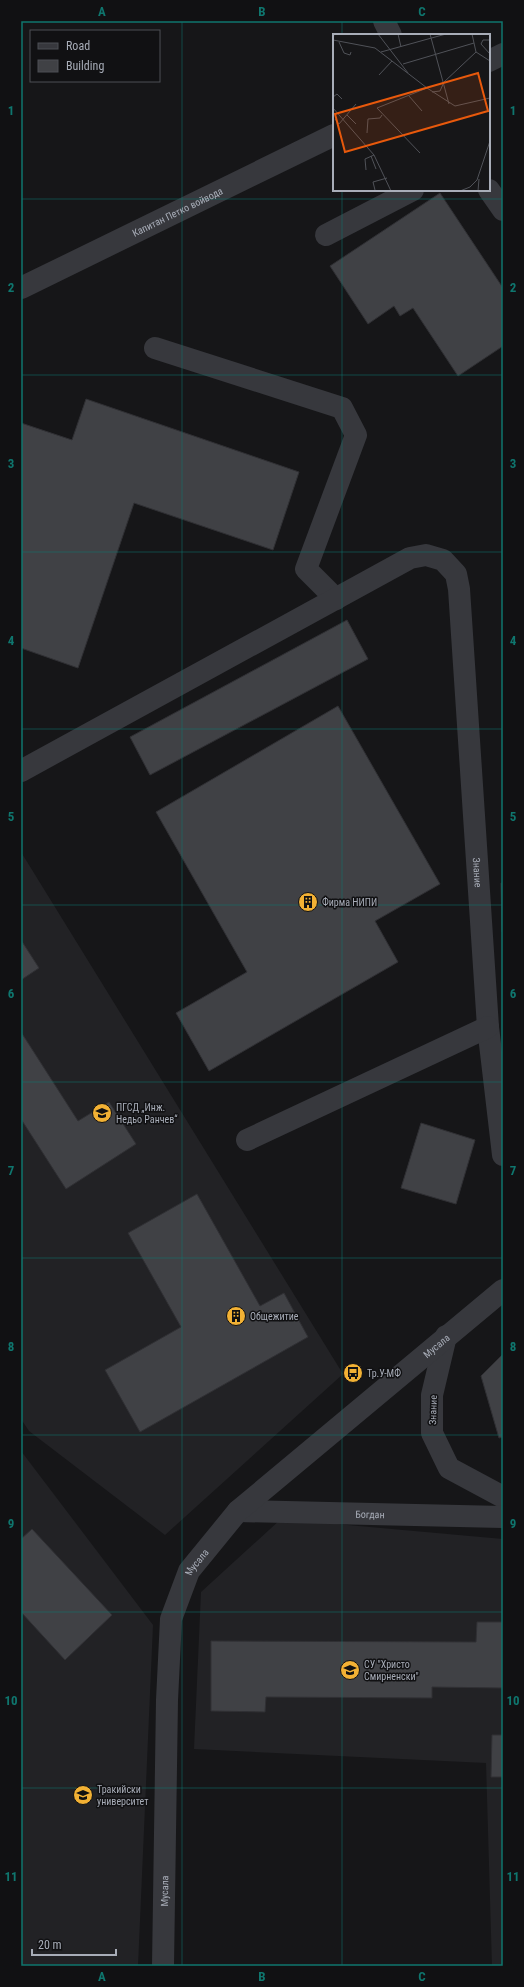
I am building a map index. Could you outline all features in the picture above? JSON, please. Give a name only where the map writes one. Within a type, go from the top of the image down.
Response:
[{"type":"street","points":[[384,21],[390,34]]},
{"type":"street","points":[[490,60],[503,54]]},
{"type":"street","name":"Капитан Петко войвода","points":[[21,288],[333,135]]},
{"type":"street","points":[[326,235],[411,191]]},
{"type":"street","points":[[490,191],[503,210]]},
{"type":"street","points":[[155,348],[342,408],[356,435],[306,569],[336,599]]},
{"type":"street","name":"Знание","points":[[21,771],[410,558],[426,555],[443,560],[456,574],[459,589],[488,1027],[503,1155]]},
{"type":"street","points":[[246,1140],[488,1027]]},
{"type":"street","name":"Мусала","points":[[163,1966],[166,1700],[171,1619],[188,1571],[238,1511],[503,1290]]},
{"type":"street","name":"Знание","points":[[446,1336],[432,1396],[432,1434],[449,1468],[503,1497]]},
{"type":"street","name":"Богдан","points":[[238,1511],[503,1518]]},
{"type":"shaded area","name":"ПГСД „Инж. Недьо Ранчев“","points":[[21,852],[343,1374],[165,1535],[29,1431],[21,1419]]},
{"type":"shaded area","name":"Тракийски университет","points":[[21,1451],[153,1625],[138,1966],[21,1966]]},
{"type":"shaded area","name":"СУ \"Христо Смирненски\"","points":[[281,1519],[503,1539],[503,1966],[492,1966],[486,1763],[194,1749],[201,1592]]},
{"type":"building","points":[[440,193],[503,288],[503,346],[458,376],[413,308],[400,316],[394,306],[368,324],[330,266]]},
{"type":"building","points":[[86,399],[299,472],[273,550],[134,503],[78,668],[21,648],[21,423],[72,440]]},
{"type":"building","points":[[347,620],[368,659],[150,775],[130,737]]},
{"type":"building","name":"Фирма НИПИ","points":[[338,706],[440,884],[375,921],[398,962],[209,1071],[176,1013],[247,972],[156,812]]},
{"type":"building","points":[[501,883],[503,883],[503,932],[502,932]]},
{"type":"building","points":[[21,940],[39,968],[21,980]]},
{"type":"building","points":[[21,1032],[78,1121],[109,1102],[136,1144],[66,1189],[21,1119]]},
{"type":"building","points":[[421,1123],[475,1140],[456,1204],[401,1188]]},
{"type":"building","name":"Общежитие","points":[[197,1194],[260,1306],[284,1293],[308,1337],[140,1432],[105,1370],[181,1327],[128,1233]]},
{"type":"building","points":[[503,1354],[503,1437],[499,1438],[481,1376]]},
{"type":"building","points":[[32,1529],[112,1615],[65,1660],[21,1612],[21,1539]]},
{"type":"building","points":[[477,1622],[503,1622],[503,1688],[432,1687],[432,1698],[266,1697],[265,1712],[211,1711],[211,1641],[476,1642]]},
{"type":"building","points":[[492,1735],[503,1735],[503,1777],[491,1777]]},
{"type":"place","name":"Фирма НИПИ","points":[[308,902]]},
{"type":"place","name":"ПГСД „Инж. Недьо Ранчев“","points":[[102,1113]]},
{"type":"place","name":"Общежитие","points":[[236,1316]]},
{"type":"place","name":"Тр.У-МФ","points":[[353,1373]]},
{"type":"place","name":"СУ \"Христо Смирненски\"","points":[[350,1670]]},
{"type":"place","name":"Тракийски университет","points":[[83,1795]]}]
